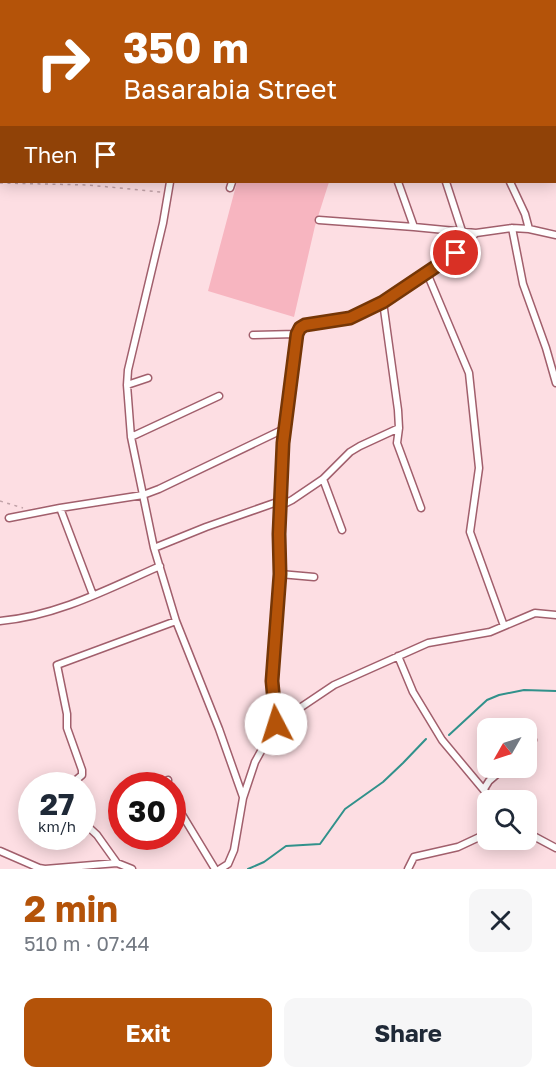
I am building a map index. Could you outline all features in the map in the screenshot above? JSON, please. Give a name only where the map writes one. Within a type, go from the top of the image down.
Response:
[{"type":"street","points":[[170,183],[163,223],[128,370],[131,437],[154,548],[176,621],[219,729],[243,798]]},
{"type":"street","points":[[398,183],[414,227]]},
{"type":"street","points":[[446,183],[462,231]]},
{"type":"street","points":[[510,183],[525,214],[529,230]]},
{"type":"street","points":[[319,220],[476,233],[512,228],[556,235]]},
{"type":"street","points":[[512,228],[523,284],[556,383]]},
{"type":"street","points":[[276,724],[272,681],[280,574],[279,534],[283,443],[297,334],[305,325],[350,318],[383,302],[456,253],[476,233]]},
{"type":"street","points":[[427,273],[469,373],[479,468],[470,532],[504,626]]},
{"type":"street","points":[[383,302],[398,410],[397,443],[421,508]]},
{"type":"street","points":[[253,335],[297,334]]},
{"type":"street","points":[[127,385],[148,378]]},
{"type":"street","points":[[131,437],[219,396]]},
{"type":"street","points":[[9,518],[143,495],[286,428]]},
{"type":"street","points":[[154,548],[206,527],[292,500],[323,479],[350,452],[399,428]]},
{"type":"street","points":[[323,479],[342,530]]},
{"type":"street","points":[[60,508],[93,595]]},
{"type":"street","points":[[0,621],[37,616],[78,602],[160,566]]},
{"type":"street","points":[[280,574],[314,577]]},
{"type":"street","points":[[220,869],[228,864],[234,850],[243,798],[255,762],[276,724],[334,685],[429,643],[490,632],[535,613],[556,615]]},
{"type":"street","points":[[82,772],[67,728],[67,714],[57,665],[176,621]]},
{"type":"street","points":[[399,656],[413,692],[442,740],[484,789],[492,778]]},
{"type":"street","points":[[186,821],[215,869]]},
{"type":"street","points":[[96,834],[117,863]]},
{"type":"street","points":[[408,869],[414,856],[458,847],[477,838]]},
{"type":"street","points":[[537,838],[556,848]]},
{"type":"street","points":[[0,851],[45,869],[117,863],[132,869]]},
{"type":"path","points":[[0,183],[88,185],[168,193]]},
{"type":"path","points":[[0,501],[38,512]]},
{"type":"shaded area","points":[[237,183],[329,183],[315,226],[294,317],[208,291]]},
{"type":"waterway","points":[[449,735],[487,700],[499,695],[524,690],[556,691]]},
{"type":"waterway","points":[[248,869],[264,862],[286,846],[320,844],[345,809],[383,782],[426,739]]},
{"type":"route","points":[[276,724],[272,681],[280,574],[279,534],[283,443],[297,334],[305,325],[350,318],[383,302],[456,253]]}]
